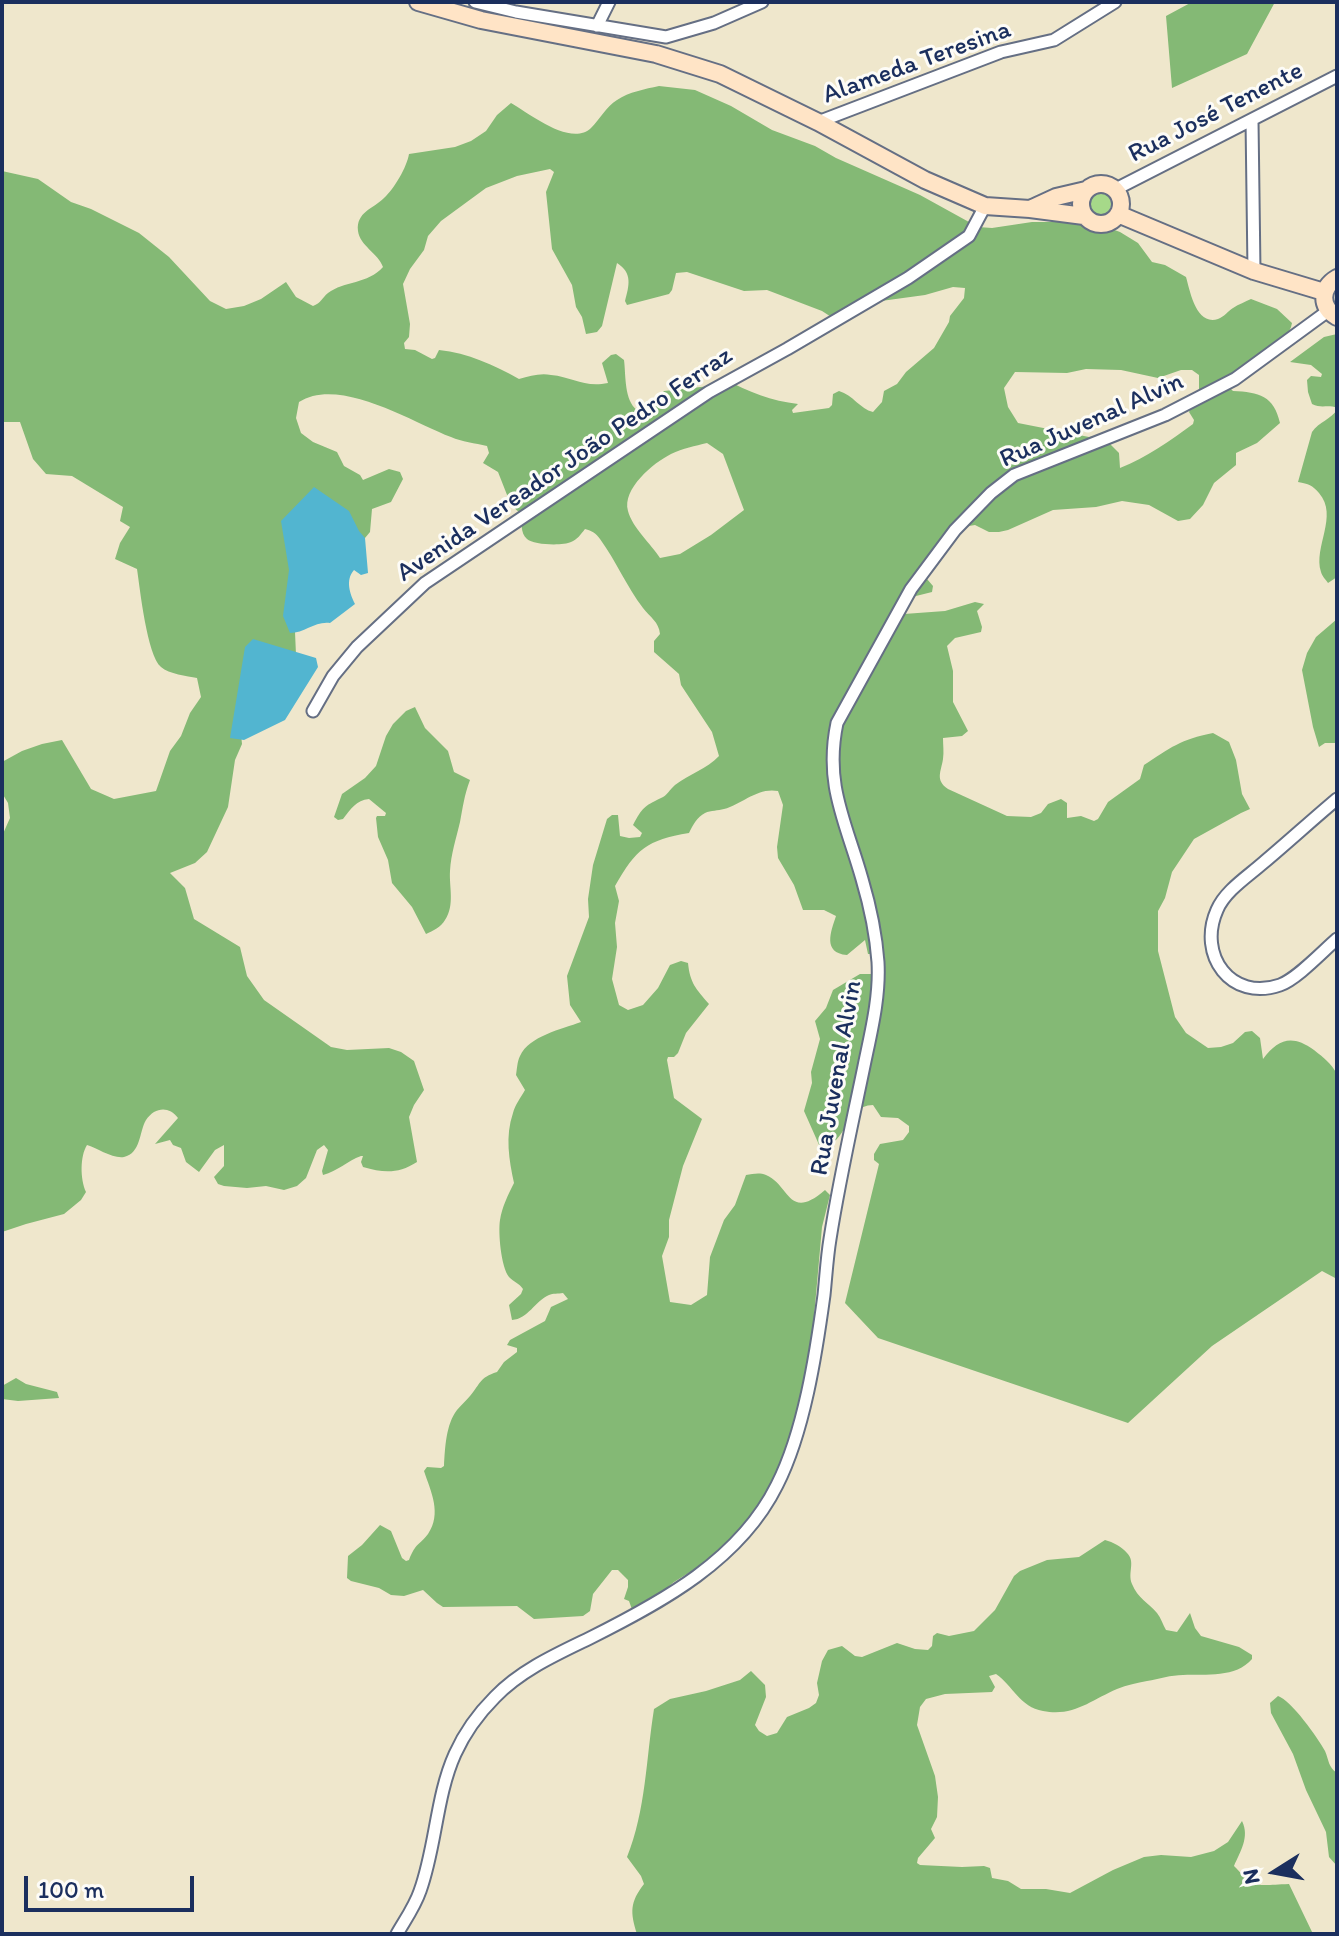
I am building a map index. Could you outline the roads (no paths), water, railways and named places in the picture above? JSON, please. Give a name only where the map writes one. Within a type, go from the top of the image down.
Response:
[{"type":"main road","points":[[418,2],[481,20],[656,54],[720,74],[925,180],[985,206],[1084,216],[1102,224],[1114,220],[1121,201],[1116,189],[1104,183],[1056,197],[1030,209]]},
{"type":"main road","points":[[1084,216],[1080,203],[1086,190]]},
{"type":"main road","points":[[1118,214],[1254,271],[1324,292]]},
{"type":"main road","points":[[1332,314],[1324,304],[1324,292],[1337,278]]},
{"type":"street","points":[[475,2],[516,12],[666,37],[714,23],[762,2]]},
{"type":"street","points":[[597,26],[609,2]]},
{"type":"street","name":"Alameda Teresina","points":[[818,122],[1001,52],[1054,40],[1115,2]]},
{"type":"street","name":"Rua José Tenente","points":[[1116,189],[1337,76]]},
{"type":"street","points":[[1252,120],[1254,271]]},
{"type":"street","name":"Avenida Vereador João Pedro Ferraz","points":[[313,711],[333,676],[357,647],[425,583],[709,392],[908,278],[969,236],[985,206]]},
{"type":"street","name":"Rua Juvenal Alvin","points":[[397,1934],[419,1894],[430,1860],[455,1754],[495,1696],[520,1675],[549,1658],[648,1609],[690,1582],[755,1522],[777,1486],[792,1449],[806,1397],[830,1240],[876,1005],[878,965],[873,924],[862,877],[838,803],[832,747],[837,723],[911,589],[955,530],[991,493],[1014,475],[1165,415],[1235,379],[1332,314]]},
{"type":"street","points":[[1337,799],[1232,889],[1218,907],[1211,926],[1211,944],[1214,958],[1223,972],[1245,987],[1259,989],[1284,984],[1337,939]]},
{"type":"water","points":[[314,487],[349,511],[365,538],[368,573],[361,575],[354,570],[351,574],[349,587],[355,604],[330,623],[290,633],[283,616],[289,570],[281,521]]},
{"type":"water","points":[[253,639],[316,658],[318,667],[285,720],[244,740],[230,738],[245,647]]}]
